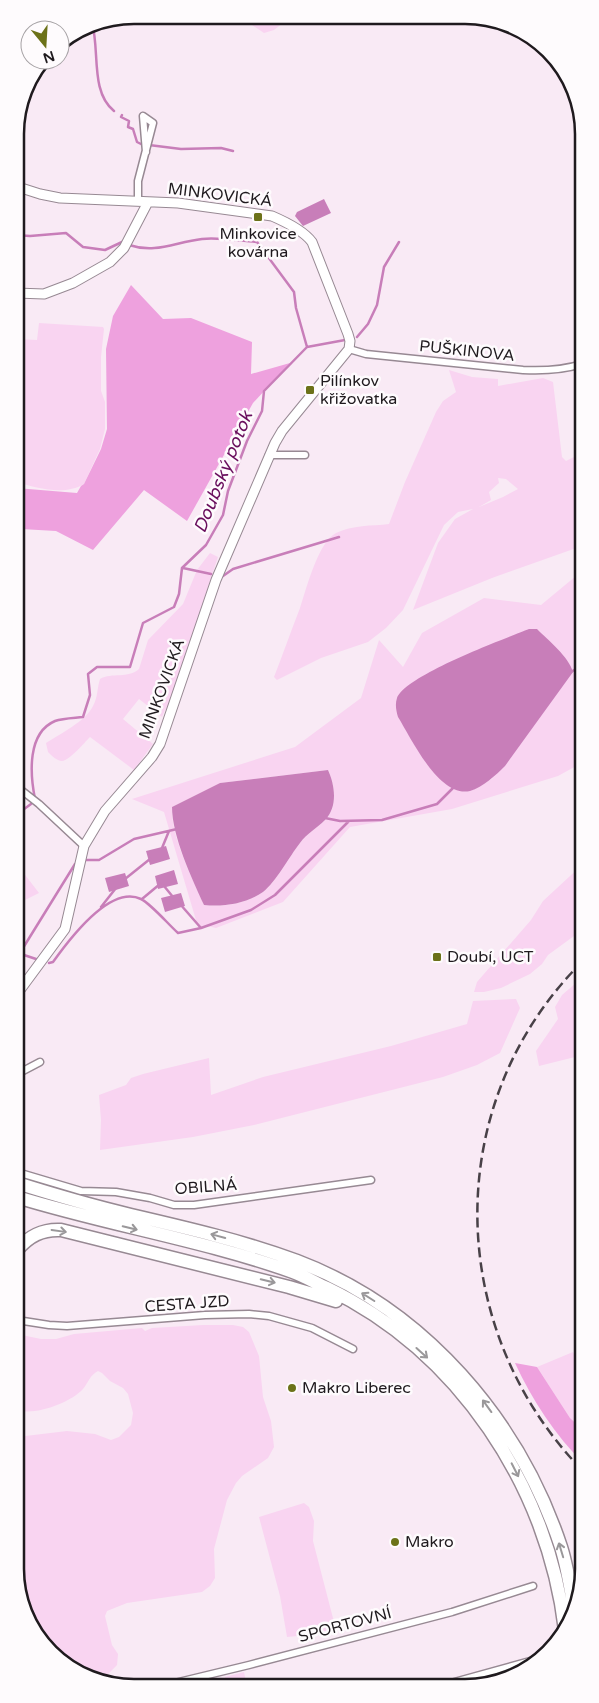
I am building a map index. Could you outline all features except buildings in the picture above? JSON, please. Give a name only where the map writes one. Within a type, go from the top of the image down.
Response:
[{"type":"highway","points":[[24,1186],[243,1243],[299,1262],[351,1286],[383,1306],[407,1324],[454,1366],[480,1396],[512,1441],[533,1478],[548,1511],[561,1549],[572,1595]]},
{"type":"highway","points":[[24,1199],[66,1212],[232,1253],[294,1273],[344,1296],[398,1332],[445,1374],[470,1402],[510,1460],[532,1508],[549,1554],[558,1588],[563,1618]]},
{"type":"highway","points":[[24,1242],[41,1232],[60,1230],[327,1297],[398,1332]]},
{"type":"street","points":[[24,293],[44,294],[73,283],[110,262],[126,244],[143,202],[138,181],[146,152],[153,123],[143,116],[146,152]]},
{"type":"street","name":"MINKOVICKÁ","points":[[24,189],[60,198],[178,203],[272,216],[308,236],[312,242],[350,341],[349,349],[282,431],[269,454],[216,580],[160,744],[152,757],[104,811],[84,846],[65,929],[24,983]]},
{"type":"street","name":"PUŠKINOVA","points":[[349,349],[366,354],[523,370],[544,371],[575,366]]},
{"type":"street","points":[[269,454],[305,455]]},
{"type":"street","points":[[24,792],[84,846]]},
{"type":"street","points":[[24,1070],[40,1062]]},
{"type":"street","name":"OBILNÁ","points":[[24,1174],[81,1191],[123,1193],[180,1206],[371,1180]]},
{"type":"street","name":"CESTA JZD","points":[[24,1321],[49,1326],[67,1326],[205,1315],[249,1314],[284,1320],[312,1328],[353,1349]]},
{"type":"street","name":"SPORTOVNÍ","points":[[191,1679],[452,1612],[534,1586]]},
{"type":"street","points":[[466,1679],[520,1664]]},
{"type":"shaded area","points":[[282,24],[274,30],[264,33],[252,25]]},
{"type":"shaded area","points":[[324,199],[331,213],[303,226],[295,216],[297,212]]},
{"type":"shaded area","points":[[131,285],[163,319],[191,318],[252,342],[251,374],[290,363],[253,403],[187,521],[144,490],[93,550],[56,531],[24,529],[24,489],[77,493],[84,484],[101,449],[107,429],[106,349],[113,316]]},
{"type":"shaded area","points":[[39,323],[103,327],[104,329],[101,357],[101,391],[105,402],[105,429],[100,449],[84,484],[68,490],[50,490],[24,484],[24,339],[37,340]]},
{"type":"shaded area","points":[[449,370],[472,377],[498,379],[498,386],[543,378],[553,382],[562,457],[566,461],[575,456],[575,548],[492,578],[413,610],[438,543],[455,519],[473,509],[458,512],[444,525],[403,610],[386,628],[368,642],[321,658],[277,680],[274,677],[318,556],[330,538],[342,530],[389,524],[405,482],[436,412],[443,401],[456,392]],"holes":[[[498,478],[506,479],[518,489],[503,497],[479,507],[491,500],[489,492],[499,483]]]},
{"type":"shaded area","points":[[210,553],[218,557],[168,709],[165,710],[162,717],[139,699],[123,719],[153,744],[134,770],[90,737],[73,755],[65,760],[60,761],[54,758],[48,752],[46,743],[72,727],[90,712],[96,699],[100,679],[130,674],[139,669],[148,640],[183,604],[197,570]]},
{"type":"shaded area","points":[[575,577],[575,767],[558,776],[452,809],[350,827],[283,902],[216,928],[198,927],[164,812],[132,799],[295,747],[361,698],[379,640],[403,667],[422,633],[484,598],[541,605]],"holes":[[[398,717],[493,778],[469,791],[458,790],[447,784],[428,764]],[[328,770],[332,782],[334,802],[329,815],[302,840],[268,888],[242,902],[219,906],[204,905],[179,844],[175,831],[172,807],[220,783]]]},
{"type":"shaded area","points":[[529,629],[537,629],[552,643],[571,666],[573,672],[505,766],[480,787],[470,791],[459,791],[437,776],[418,751],[398,717],[397,698],[404,689],[436,669]]},
{"type":"shaded area","points":[[328,770],[334,789],[334,802],[329,815],[302,840],[268,888],[242,902],[219,906],[204,905],[179,844],[175,831],[172,807],[220,783]]},
{"type":"shaded area","points":[[166,846],[170,859],[150,865],[146,851]]},
{"type":"shaded area","points":[[174,870],[178,884],[158,889],[155,876]]},
{"type":"shaded area","points":[[575,871],[574,936],[548,955],[542,964],[530,974],[501,988],[474,992],[477,982],[531,920],[543,901]]},
{"type":"shaded area","points":[[125,873],[129,886],[109,892],[105,878]]},
{"type":"shaded area","points":[[24,874],[39,893],[25,900],[24,903]]},
{"type":"shaded area","points":[[181,893],[185,906],[165,912],[161,898]]},
{"type":"shaded area","points":[[575,984],[575,1057],[539,1066],[536,1051],[558,1019],[555,1007],[562,995]]},
{"type":"shaded area","points":[[516,999],[520,1008],[500,1053],[477,1065],[443,1077],[254,1125],[193,1137],[100,1150],[101,1120],[99,1095],[126,1085],[131,1078],[209,1058],[211,1095],[263,1077],[391,1046],[467,1024],[473,1001]]},
{"type":"shaded area","points":[[233,1325],[243,1327],[249,1332],[259,1356],[263,1397],[271,1421],[274,1447],[268,1458],[242,1476],[227,1500],[214,1549],[215,1578],[210,1586],[202,1592],[127,1603],[107,1611],[105,1616],[112,1645],[118,1654],[117,1665],[107,1675],[85,1668],[56,1647],[42,1630],[30,1604],[24,1576],[24,1436],[67,1431],[95,1434],[111,1440],[119,1437],[131,1425],[133,1413],[128,1394],[123,1388],[110,1381],[98,1371],[83,1389],[70,1399],[42,1410],[24,1411],[24,1335],[41,1339],[56,1339],[74,1334],[142,1328],[145,1331],[152,1328]]},
{"type":"shaded area","points":[[573,1352],[575,1356],[575,1423],[570,1418],[537,1367]]},
{"type":"shaded area","points":[[515,1363],[537,1367],[570,1418],[575,1423],[575,1455],[545,1416]]},
{"type":"shaded area","points":[[304,1503],[309,1507],[314,1521],[313,1541],[334,1627],[318,1633],[287,1637],[280,1596],[259,1517]]},
{"type":"shaded area","points":[[244,1672],[246,1679],[225,1679],[225,1677]]},
{"type":"waterway","points":[[94,32],[99,82],[106,103],[114,111]]},
{"type":"waterway","points":[[122,115],[121,117],[129,121],[128,127],[133,129],[137,142],[141,144]]},
{"type":"waterway","points":[[149,145],[181,149],[221,148],[233,151]]},
{"type":"waterway","name":"Doubský potok","points":[[24,236],[66,233],[83,247],[105,250],[122,242],[124,243]]},
{"type":"waterway","name":"Doubský potok","points":[[35,799],[32,766],[35,744],[39,735],[55,721],[83,717],[90,695],[88,674],[97,667],[130,667],[143,623],[174,607],[179,594],[182,568],[206,545],[223,515],[228,491],[247,441],[262,411],[264,391],[307,347],[296,308],[294,292],[257,242],[209,239],[192,240],[157,248],[129,245]]},
{"type":"waterway","points":[[357,337],[368,324],[377,305],[384,267],[399,242]]},
{"type":"waterway","points":[[307,347],[345,340]]},
{"type":"waterway","points":[[223,576],[233,569],[339,537]]},
{"type":"waterway","points":[[183,568],[211,574]]},
{"type":"waterway","points":[[571,672],[575,669]]},
{"type":"waterway","points":[[325,818],[340,821],[382,820],[437,804],[455,786]]},
{"type":"waterway","name":"Doubský potok","points":[[24,809],[31,804]]},
{"type":"waterway","points":[[49,963],[53,962],[91,917],[103,907],[116,900],[129,897],[141,899],[178,933],[201,928],[251,910],[275,895],[349,821]]},
{"type":"waterway","points":[[86,860],[99,860],[134,839],[177,829]]},
{"type":"waterway","points":[[162,848],[169,831]]},
{"type":"waterway","points":[[125,879],[150,859]]},
{"type":"waterway","points":[[24,946],[75,864]]},
{"type":"waterway","points":[[142,899],[160,884]]},
{"type":"waterway","points":[[164,886],[173,897]]},
{"type":"waterway","points":[[101,907],[116,888]]},
{"type":"waterway","points":[[180,904],[201,928]]},
{"type":"waterway","points":[[24,955],[39,960]]},
{"type":"railway","points":[[575,971],[536,1018],[503,1080],[484,1147],[477,1216],[484,1285],[505,1352],[538,1415],[575,1461]]},
{"type":"place","name":"Minkovice kovárna","points":[[258,217]]},
{"type":"place","name":"Pilínkov křižovatka","points":[[310,390]]},
{"type":"place","name":"Doubí, UCT","points":[[437,957]]},
{"type":"place","name":"Makro Liberec","points":[[292,1388]]},
{"type":"place","name":"Makro","points":[[395,1542]]}]
